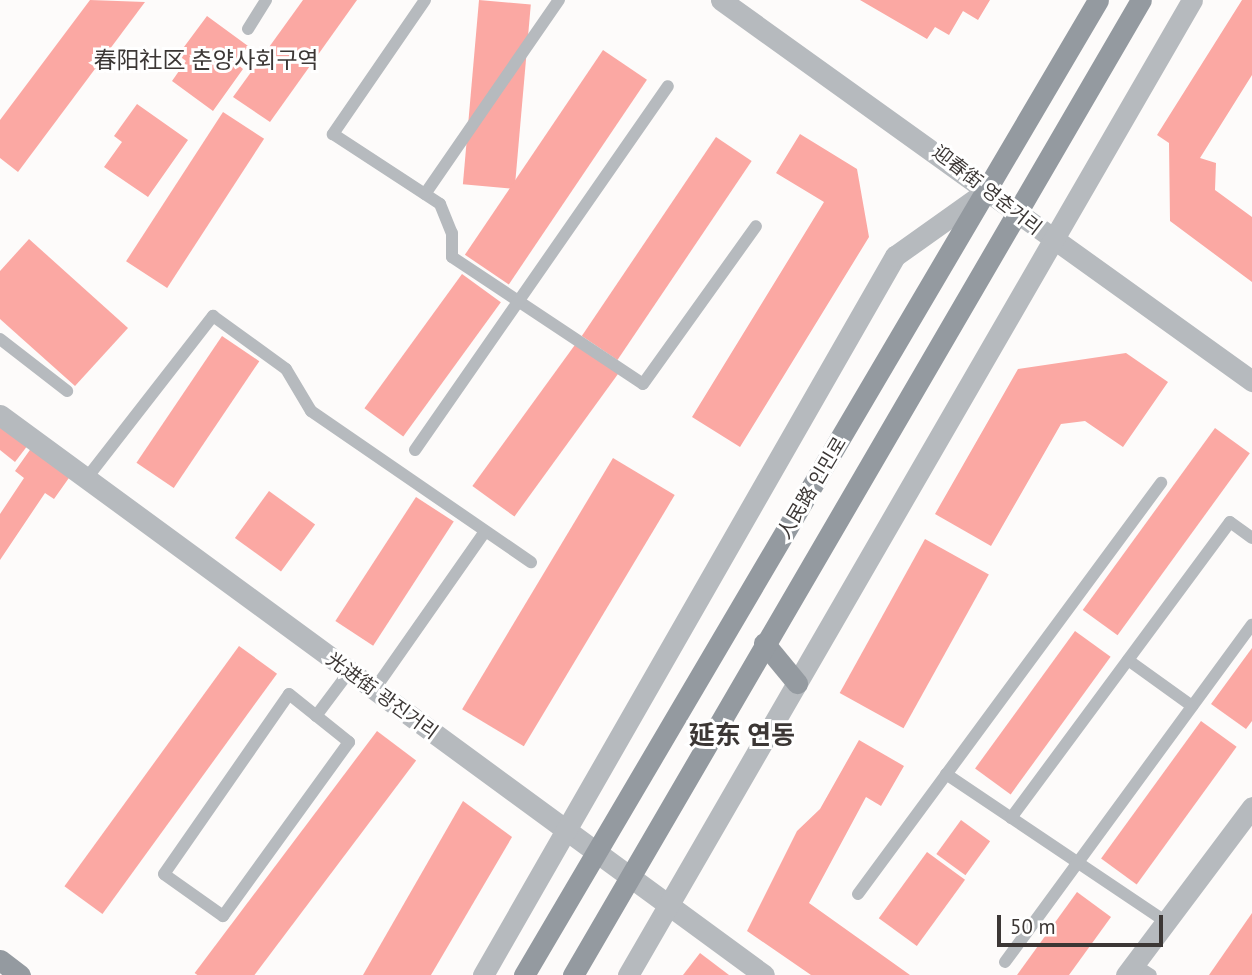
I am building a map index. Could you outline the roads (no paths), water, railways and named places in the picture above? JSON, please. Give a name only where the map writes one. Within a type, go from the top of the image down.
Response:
[{"type":"main road","name":"人民路 인민로","points":[[524,975],[1098,0]]},
{"type":"main road","name":"人民路 인민로","points":[[573,975],[627,876],[1141,0]]},
{"type":"main road","points":[[764,643],[797,683]]},
{"type":"main road","points":[[0,960],[20,975]]},
{"type":"street","name":"迎春街 영춘거리","points":[[721,0],[987,191],[1052,241],[1249,372]]},
{"type":"street","points":[[628,975],[1192,0]]},
{"type":"street","points":[[483,975],[895,256],[987,191]]},
{"type":"street","name":"光进街 광진거리","points":[[0,415],[764,975]]},
{"type":"street","points":[[1137,971],[1166,922],[1252,807]]},
{"type":"lane","points":[[248,29],[267,0]]},
{"type":"lane","points":[[425,0],[333,134],[440,204],[452,233],[452,257],[643,384],[756,226]]},
{"type":"lane","points":[[425,194],[559,0]]},
{"type":"lane","points":[[415,450],[668,86]]},
{"type":"lane","points":[[86,479],[213,316],[286,369],[311,411],[484,533],[531,562]]},
{"type":"lane","points":[[0,339],[67,391]]},
{"type":"lane","points":[[858,894],[1161,483]]},
{"type":"lane","points":[[1011,818],[1230,522],[1252,538]]},
{"type":"lane","points":[[374,690],[484,533]]},
{"type":"lane","points":[[1005,962],[1252,625]]},
{"type":"lane","points":[[1128,660],[1192,706]]},
{"type":"lane","points":[[316,716],[349,672]]},
{"type":"lane","points":[[289,694],[316,716],[349,742],[223,916],[164,874],[289,694]]},
{"type":"lane","points":[[946,774],[1166,922]]},
{"type":"district","name":"春阳社区 춘양사회구역","points":[[206,60]]},
{"type":"district","name":"延东 연동","points":[[742,735]]}]
